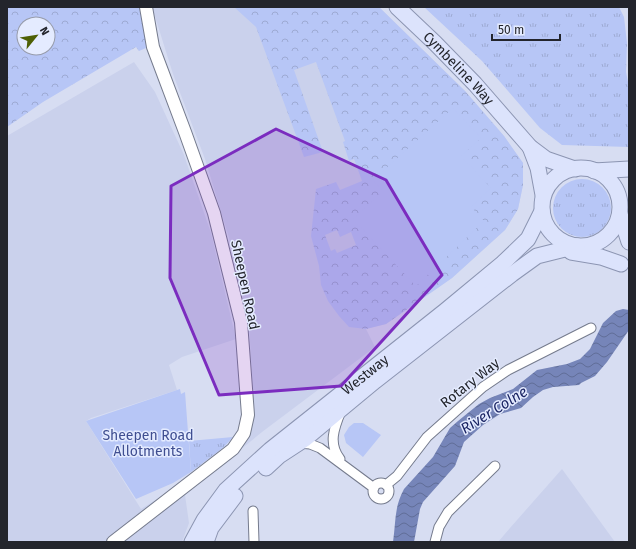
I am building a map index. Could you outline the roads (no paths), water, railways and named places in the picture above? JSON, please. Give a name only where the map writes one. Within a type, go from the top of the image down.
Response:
[{"type":"main road","name":"Cymbeline Way","points":[[397,7],[435,43],[518,132],[530,147]]},
{"type":"main road","points":[[530,147],[546,159],[575,169]]},
{"type":"main road","points":[[530,147],[538,168],[543,196],[542,210],[545,222],[554,235],[569,244],[584,245],[599,242],[610,233],[616,224],[623,205]]},
{"type":"main road","points":[[543,196],[556,178],[564,172],[575,169],[629,169]]},
{"type":"main road","points":[[594,170],[611,182],[618,194],[623,205],[629,242]]},
{"type":"main road","name":"Westway","points":[[192,542],[204,520],[226,490],[270,450],[445,311],[502,263],[528,239],[542,210]]},
{"type":"main road","points":[[584,245],[625,267]]},
{"type":"main road","name":"Westway","points":[[206,542],[211,528],[233,498],[279,456],[342,409],[512,274],[538,256],[584,245]]},
{"type":"main road","points":[[558,251],[585,254],[625,267]]},
{"type":"street","name":"Sheepen Road","points":[[114,542],[233,449],[244,433],[248,415],[241,322],[232,284],[214,213],[153,47],[146,7]]},
{"type":"street","name":"Rotary Way","points":[[386,484],[397,476],[427,437],[483,387],[508,370],[591,328]]},
{"type":"street","points":[[342,409],[333,435],[332,444],[336,453],[346,466]]},
{"type":"street","points":[[298,443],[310,444],[320,448],[346,466],[372,487],[375,496],[383,499],[387,496],[389,491],[386,484],[379,483],[372,487]]},
{"type":"street","points":[[435,542],[438,527],[448,512],[495,466]]},
{"type":"street","points":[[253,511],[254,542]]},
{"type":"water","name":"River Colne","points":[[623,309],[629,310],[629,330],[607,362],[595,376],[579,385],[553,387],[543,390],[521,408],[500,414],[483,425],[464,442],[455,466],[423,502],[420,509],[414,542],[393,542],[398,502],[404,489],[433,457],[450,428],[479,404],[513,389],[537,370],[567,364],[580,359],[590,349],[603,323],[616,311]]},
{"type":"park label","name":"Sheepen Road Allotments","points":[[148,444]]}]
